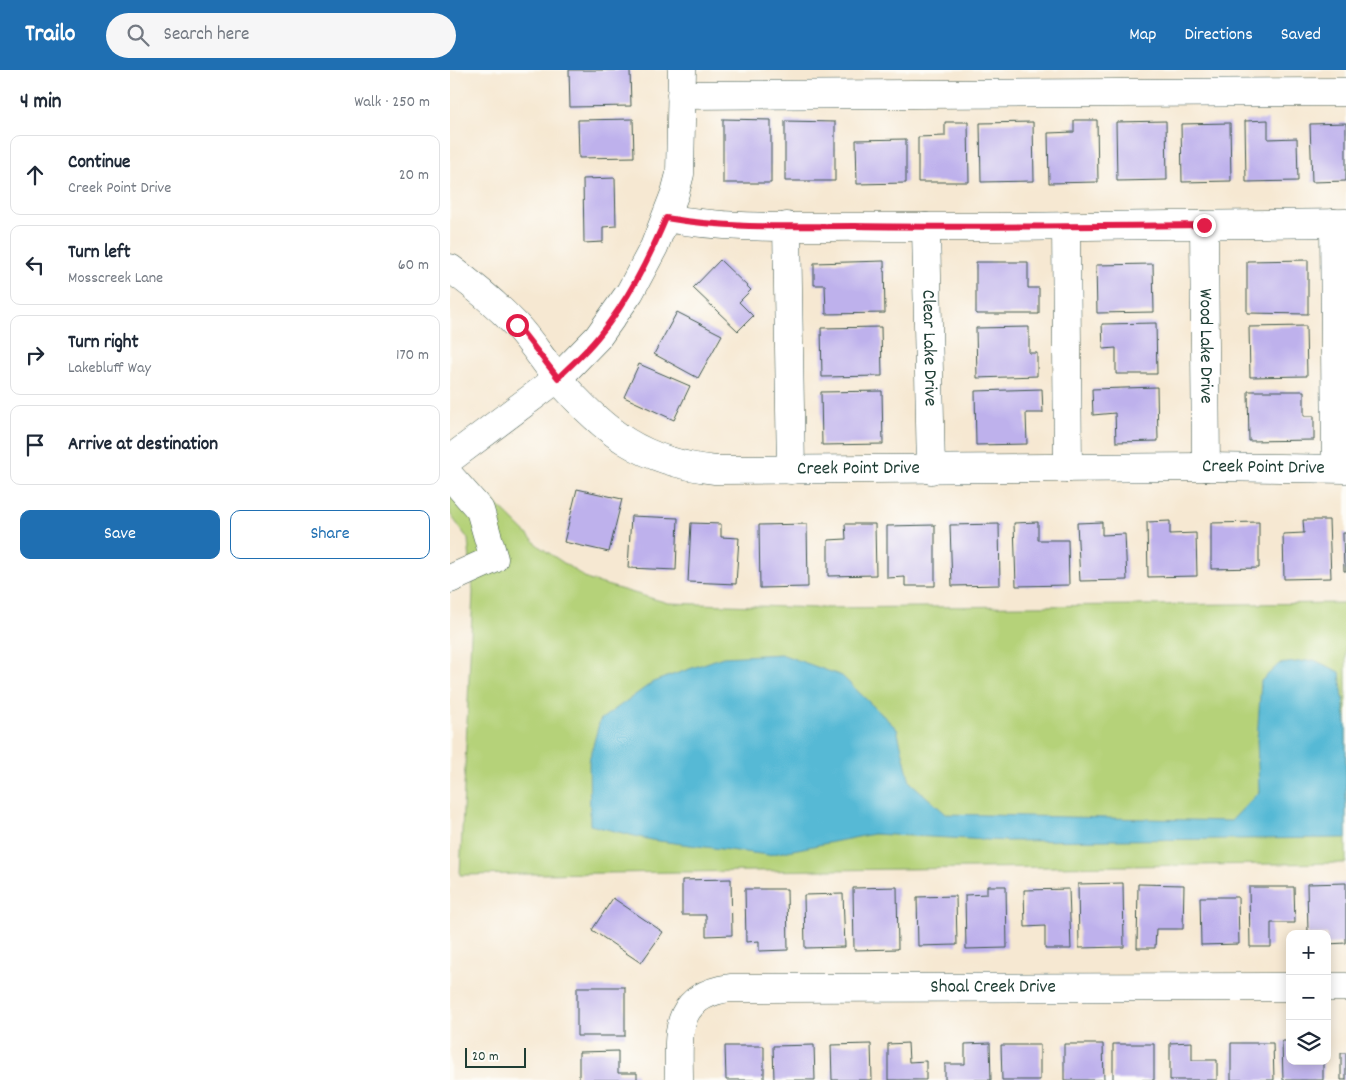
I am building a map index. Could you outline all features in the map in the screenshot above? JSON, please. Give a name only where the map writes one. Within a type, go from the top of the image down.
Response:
[{"type":"street","points":[[450,459],[558,378],[598,337],[630,292],[644,268],[666,218],[680,174],[681,82],[1346,92]]},
{"type":"street","points":[[666,218],[696,223],[786,226],[926,227],[1340,223],[1341,469]]},
{"type":"street","name":"Wood Lake Drive","points":[[1204,225],[1206,467]]},
{"type":"street","points":[[786,226],[791,470]]},
{"type":"street","points":[[1066,226],[1068,468]]},
{"type":"street","name":"Clear Lake Drive","points":[[926,227],[931,470]]},
{"type":"street","name":"Creek Point Drive","points":[[450,268],[492,301],[517,325],[558,378],[596,419],[625,441],[649,454],[691,467],[715,470],[1206,467],[1341,469]]},
{"type":"street","points":[[450,476],[480,510],[494,559],[450,579]]},
{"type":"street","name":"Shoal Creek Drive","points":[[679,1080],[679,1034],[684,1015],[697,998],[712,990],[730,988],[1286,987]]},
{"type":"street","points":[[1331,987],[1346,987]]},
{"type":"green space","points":[[450,458],[540,547],[589,580],[668,603],[817,608],[1346,603],[1346,863],[460,875],[473,592],[468,539],[450,514]]},
{"type":"water","points":[[781,654],[842,676],[897,729],[910,782],[946,814],[1231,821],[1259,792],[1257,740],[1261,681],[1279,664],[1314,660],[1340,672],[1346,725],[1346,838],[1007,841],[873,834],[768,855],[651,840],[590,825],[589,760],[600,720],[653,682],[723,657]]},
{"type":"building","points":[[569,70],[630,70],[631,106],[570,107]]},
{"type":"building","points":[[633,119],[634,157],[579,158],[578,120]]},
{"type":"building","points":[[723,119],[771,120],[771,183],[723,183]]},
{"type":"building","points":[[1074,120],[1097,120],[1098,182],[1049,183],[1048,133],[1074,132]]},
{"type":"building","points":[[1268,120],[1268,139],[1297,138],[1298,181],[1246,182],[1245,121]]},
{"type":"building","points":[[785,121],[835,122],[835,181],[785,181]]},
{"type":"building","points":[[1166,121],[1167,180],[1117,181],[1116,122]]},
{"type":"building","points":[[945,122],[968,122],[969,182],[918,182],[918,137],[945,136]]},
{"type":"building","points":[[1033,122],[1034,181],[981,182],[980,123]]},
{"type":"building","points":[[1230,123],[1231,181],[1182,182],[1181,124]]},
{"type":"building","points":[[1346,123],[1346,181],[1312,182],[1310,124]]},
{"type":"building","points":[[906,139],[906,183],[857,184],[856,140]]},
{"type":"building","points":[[615,178],[616,226],[603,227],[603,242],[584,243],[583,179]]},
{"type":"building","points":[[720,260],[751,290],[739,302],[753,316],[738,331],[693,288]]},
{"type":"building","points":[[1308,260],[1308,314],[1247,313],[1247,261]]},
{"type":"building","points":[[884,261],[885,313],[826,314],[825,285],[814,285],[814,263]]},
{"type":"building","points":[[976,262],[1028,262],[1028,288],[1039,288],[1039,314],[976,314]]},
{"type":"building","points":[[1153,264],[1154,312],[1097,313],[1096,265]]},
{"type":"building","points":[[677,312],[722,335],[698,378],[654,354]]},
{"type":"building","points":[[1156,323],[1157,374],[1116,374],[1116,348],[1103,349],[1102,324]]},
{"type":"building","points":[[1306,326],[1307,376],[1250,377],[1249,327]]},
{"type":"building","points":[[881,327],[882,376],[822,377],[821,328]]},
{"type":"building","points":[[1029,327],[1029,353],[1037,353],[1037,376],[977,378],[976,328]]},
{"type":"building","points":[[639,364],[690,386],[674,420],[624,397]]},
{"type":"building","points":[[1157,387],[1158,441],[1116,442],[1115,413],[1093,415],[1092,389]]},
{"type":"building","points":[[1042,389],[1043,413],[1026,413],[1027,444],[976,445],[975,391]]},
{"type":"building","points":[[882,391],[883,444],[822,445],[821,392]]},
{"type":"building","points":[[1248,391],[1304,391],[1304,416],[1314,416],[1314,440],[1249,441]]},
{"type":"building","points":[[577,489],[622,499],[609,552],[564,542]]},
{"type":"building","points":[[631,516],[678,518],[676,570],[628,568]]},
{"type":"building","points":[[1303,520],[1329,520],[1331,578],[1284,579],[1283,534],[1304,533]]},
{"type":"building","points":[[1170,521],[1170,534],[1196,533],[1197,576],[1148,577],[1147,522]]},
{"type":"building","points":[[1038,522],[1038,540],[1068,540],[1069,585],[1016,586],[1014,523]]},
{"type":"building","points":[[1102,522],[1102,535],[1125,534],[1127,580],[1080,581],[1077,523]]},
{"type":"building","points":[[1259,522],[1259,568],[1211,569],[1211,523]]},
{"type":"building","points":[[691,523],[721,524],[721,537],[739,538],[736,584],[688,582]]},
{"type":"building","points":[[807,524],[808,587],[760,588],[759,525]]},
{"type":"building","points":[[845,524],[875,524],[876,575],[828,576],[828,540],[846,539]]},
{"type":"building","points":[[999,524],[1000,585],[952,586],[950,525]]},
{"type":"building","points":[[935,525],[935,586],[905,586],[905,577],[887,578],[887,526]]},
{"type":"building","points":[[1343,533],[1346,533],[1346,571],[1344,571]]},
{"type":"building","points":[[731,879],[732,935],[706,936],[706,915],[682,915],[682,880]]},
{"type":"building","points":[[1123,883],[1124,947],[1079,948],[1078,884]]},
{"type":"building","points":[[1346,883],[1346,943],[1331,944],[1331,930],[1308,930],[1307,884]]},
{"type":"building","points":[[1138,884],[1184,885],[1183,929],[1156,929],[1155,948],[1137,948]]},
{"type":"building","points":[[987,886],[1006,886],[1007,948],[966,949],[965,895],[987,894]]},
{"type":"building","points":[[897,887],[898,949],[854,950],[853,888]]},
{"type":"building","points":[[1249,887],[1294,887],[1295,923],[1271,923],[1271,947],[1250,947]]},
{"type":"building","points":[[745,889],[787,889],[788,950],[759,951],[759,941],[746,942]]},
{"type":"building","points":[[1069,889],[1071,949],[1045,949],[1045,926],[1025,927],[1024,890]]},
{"type":"building","points":[[843,894],[845,947],[805,948],[804,895]]},
{"type":"building","points":[[956,896],[957,945],[918,946],[917,897]]},
{"type":"building","points":[[1200,897],[1238,897],[1239,944],[1201,945]]},
{"type":"building","points":[[613,898],[663,932],[641,963],[592,930]]},
{"type":"building","points":[[577,987],[625,987],[625,1036],[577,1036]]},
{"type":"building","points":[[1282,1041],[1286,1041],[1286,1065],[1323,1065],[1323,1080],[1283,1080]]},
{"type":"building","points":[[1192,1042],[1192,1060],[1217,1060],[1217,1080],[1170,1080],[1170,1043]]},
{"type":"building","points":[[908,1043],[909,1062],[926,1061],[926,1080],[888,1080],[888,1044]]},
{"type":"building","points":[[990,1043],[991,1080],[945,1080],[945,1064],[965,1064],[965,1044]]},
{"type":"building","points":[[1231,1043],[1273,1043],[1274,1080],[1231,1080]]},
{"type":"building","points":[[871,1044],[872,1080],[832,1080],[831,1045]]},
{"type":"building","points":[[1064,1044],[1103,1044],[1104,1080],[1064,1080]]},
{"type":"building","points":[[1113,1044],[1154,1044],[1154,1080],[1113,1080]]},
{"type":"building","points":[[814,1045],[815,1080],[774,1080],[773,1046]]},
{"type":"building","points":[[1001,1045],[1040,1045],[1040,1080],[1002,1080]]},
{"type":"building","points":[[725,1046],[764,1046],[764,1080],[726,1080]]},
{"type":"building","points":[[618,1051],[618,1073],[637,1073],[637,1080],[579,1080],[579,1052]]},
{"type":"building","points":[[1341,1053],[1346,1053],[1346,1080],[1341,1080]]},
{"type":"route","points":[[517,325],[558,378],[598,337],[630,292],[644,268],[666,218],[696,223],[745,226],[1204,225]]}]
